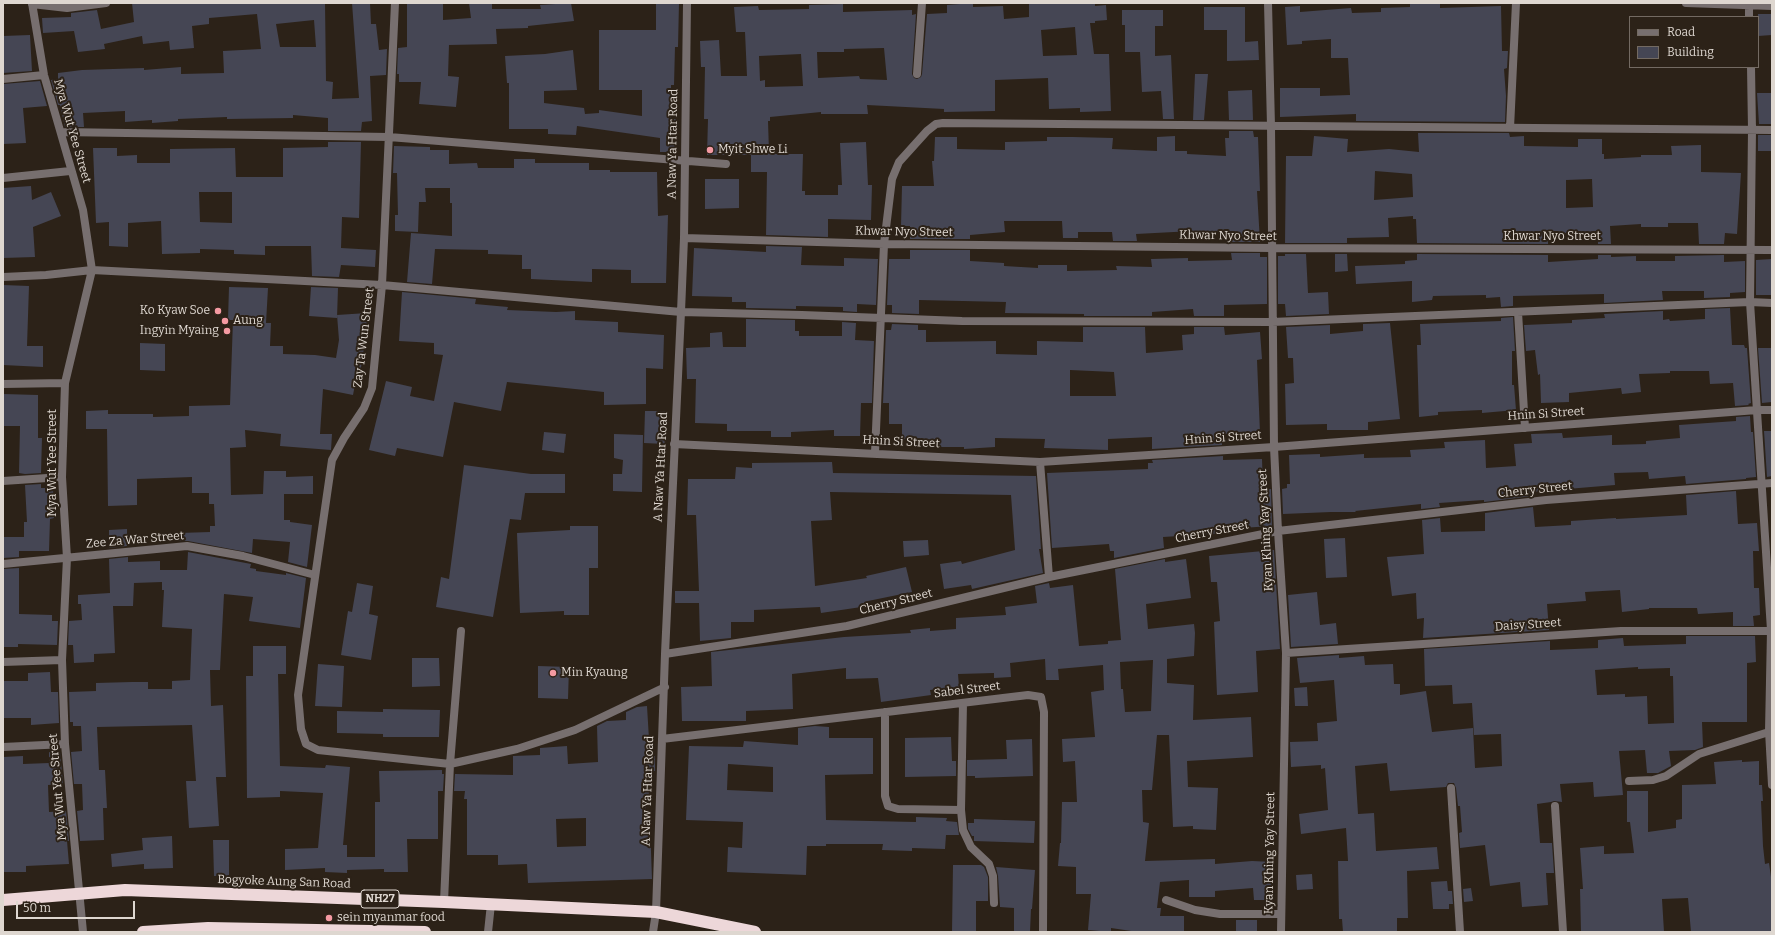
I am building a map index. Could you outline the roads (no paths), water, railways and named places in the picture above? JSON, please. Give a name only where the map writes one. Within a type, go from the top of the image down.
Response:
[{"type":"highway","name":"Bogyoke Aung San Road","points":[[3,900],[125,890],[491,904],[656,912],[755,932]]},
{"type":"highway","points":[[142,932],[208,928],[425,932]]},
{"type":"street","points":[[32,4],[67,8],[106,3]]},
{"type":"street","name":"Zay Ta Wun Street","points":[[395,3],[382,285],[372,388],[364,408],[344,438],[332,460],[298,695],[301,729],[306,744],[318,750],[450,764]]},
{"type":"street","name":"A Naw Ya Htar Road","points":[[653,932],[656,912],[665,654],[684,238],[687,3]]},
{"type":"street","points":[[917,74],[922,3]]},
{"type":"street","name":"Kyan Khing Yay Street","points":[[1268,3],[1271,126],[1274,447],[1286,653],[1281,932]]},
{"type":"street","points":[[1510,128],[1516,3]]},
{"type":"street","points":[[1686,3],[1749,3],[1772,6]]},
{"type":"street","points":[[1749,3],[1750,16]]},
{"type":"street","name":"Mya Wut Yee Street","points":[[32,4],[44,75],[61,132],[70,171],[83,210],[92,270],[66,383],[62,477],[67,558],[62,660],[65,744],[83,932]]},
{"type":"street","points":[[1750,68],[1752,130],[1750,302],[1771,630],[1770,731],[1772,785]]},
{"type":"street","points":[[3,80],[44,75]]},
{"type":"street","points":[[875,453],[884,244],[892,179],[899,162],[927,131],[936,124],[1772,130]]},
{"type":"street","points":[[61,132],[389,138],[726,164]]},
{"type":"street","points":[[3,178],[70,171]]},
{"type":"street","name":"Khwar Nyo Street","points":[[684,238],[884,244],[1272,248],[1772,250]]},
{"type":"street","points":[[3,277],[46,275],[92,270],[382,285],[681,312],[962,321],[1272,322],[1750,302],[1772,303]]},
{"type":"street","points":[[1518,312],[1526,428]]},
{"type":"street","points":[[3,384],[66,383]]},
{"type":"street","name":"Hnin Si Street","points":[[674,444],[1040,462],[1274,447],[1772,410]]},
{"type":"street","points":[[1040,462],[1049,577]]},
{"type":"street","points":[[3,481],[62,477]]},
{"type":"street","name":"Cherry Street","points":[[665,654],[847,626],[1049,577],[1278,531],[1546,500],[1772,483]]},
{"type":"street","name":"Zee Za War Street","points":[[3,564],[187,546],[243,556],[315,575]]},
{"type":"street","name":"Daisy Street","points":[[1286,653],[1621,631],[1771,630]]},
{"type":"street","points":[[444,902],[450,764],[461,631]]},
{"type":"street","points":[[3,662],[62,660]]},
{"type":"street","points":[[450,764],[517,749],[575,730],[665,687]]},
{"type":"street","name":"Sabel Street","points":[[662,738],[1028,695],[1041,697],[1044,712],[1043,932]]},
{"type":"street","points":[[963,703],[961,810],[963,830],[971,847],[989,864],[993,876],[994,903]]},
{"type":"street","points":[[886,712],[885,796],[888,806],[898,809],[961,810]]},
{"type":"street","points":[[1629,781],[1653,780],[1666,776],[1699,754],[1770,731]]},
{"type":"street","points":[[3,747],[65,744]]},
{"type":"street","points":[[1451,788],[1460,932]]},
{"type":"street","points":[[1555,806],[1563,932]]},
{"type":"street","points":[[1166,900],[1195,910],[1220,914],[1281,914]]},
{"type":"street","points":[[488,932],[491,904]]},
{"type":"place","name":"Myit Shwe Li","points":[[710,150]]},
{"type":"place","name":"Ko Kyaw Soe","points":[[218,311]]},
{"type":"place","name":"Aung","points":[[225,321]]},
{"type":"place","name":"Ingyin Myaing","points":[[227,331]]},
{"type":"place","name":"Min Kyaung","points":[[553,673]]},
{"type":"place","name":"sein myanmar food","points":[[329,918]]}]
